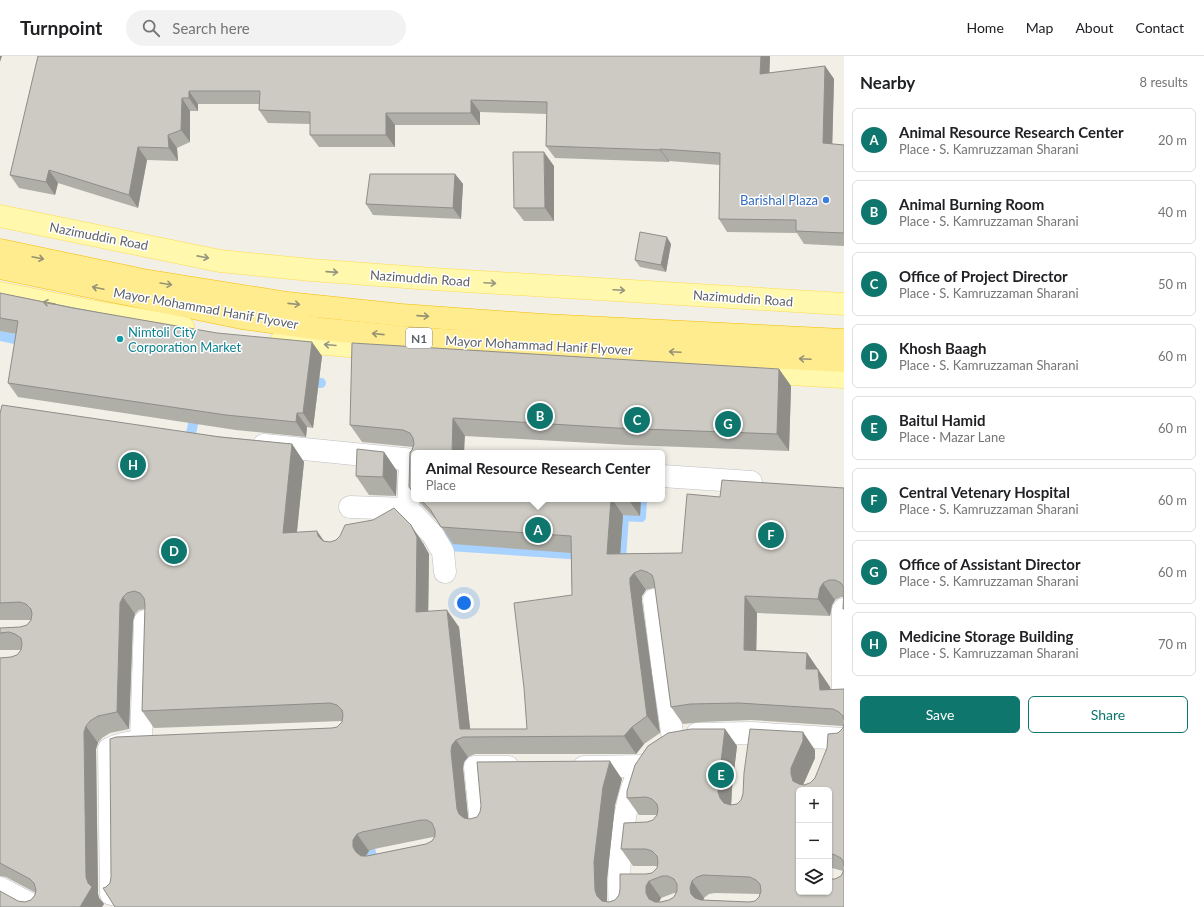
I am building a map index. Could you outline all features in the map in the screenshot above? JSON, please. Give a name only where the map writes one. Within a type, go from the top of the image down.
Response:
[{"type":"highway","name":"Mayor Mohammad Hanif Flyover","points":[[0,250],[143,280],[287,303],[402,315],[542,325],[844,340]]},
{"type":"highway","name":"Mayor Mohammad Hanif Flyover","points":[[0,268],[242,318],[321,329],[422,339],[844,361]]},
{"type":"main road","name":"Nazimuddin Road","points":[[0,216],[227,262],[433,280],[844,304]]},
{"type":"main road","points":[[0,293],[199,330]]},
{"type":"main road","points":[[229,335],[365,348],[844,377]]},
{"type":"street","points":[[242,442],[411,460]]},
{"type":"street","points":[[408,508],[411,472]]},
{"type":"street","points":[[665,476],[774,484]]},
{"type":"street","points":[[350,507],[408,508],[433,535],[443,552],[445,572]]},
{"type":"street","points":[[369,528],[383,525],[408,508]]},
{"type":"street","points":[[654,600],[673,739]]},
{"type":"street","points":[[843,695],[844,609]]},
{"type":"street","points":[[141,742],[145,621]]},
{"type":"street","points":[[620,907],[619,893],[627,879],[634,828],[627,806],[636,777],[650,754],[675,738],[702,734],[750,742],[836,739],[827,761]]},
{"type":"street","points":[[111,894],[108,749],[117,744],[127,742],[164,740]]},
{"type":"street","points":[[563,767],[643,766]]},
{"type":"street","points":[[481,824],[475,767],[531,767]]},
{"type":"street","points":[[0,888],[36,907]]},
{"type":"building","points":[[38,56],[761,56],[760,74],[825,66],[823,143],[844,145],[844,233],[796,231],[796,220],[719,219],[720,153],[660,149],[546,146],[547,102],[471,100],[471,113],[386,113],[386,135],[310,135],[310,112],[259,110],[260,91],[189,91],[189,98],[182,98],[181,130],[168,135],[169,148],[138,147],[129,195],[49,170],[46,182],[10,175]]},
{"type":"building","points":[[513,152],[544,152],[545,208],[514,208]]},
{"type":"building","points":[[370,174],[455,174],[453,208],[366,204]]},
{"type":"building","points":[[640,232],[667,237],[661,265],[635,260]]},
{"type":"building","points":[[0,293],[73,308],[217,333],[312,342],[303,413],[297,413],[296,422],[226,415],[8,383],[18,321],[0,318]]},
{"type":"building","points":[[352,343],[779,369],[777,434],[616,428],[453,418],[452,450],[412,450],[414,444],[413,438],[410,433],[403,430],[350,425]]},
{"type":"building","points":[[2,405],[220,437],[292,444],[283,533],[317,531],[318,536],[323,541],[330,542],[336,540],[340,536],[345,525],[373,520],[394,508],[411,525],[417,537],[416,612],[447,610],[460,729],[527,729],[524,688],[514,603],[572,595],[571,536],[441,527],[430,509],[423,502],[611,502],[607,554],[682,553],[687,494],[720,497],[722,480],[844,488],[844,588],[841,583],[835,580],[829,580],[823,583],[820,588],[818,599],[745,596],[744,650],[807,653],[806,669],[818,669],[820,690],[844,689],[844,720],[843,716],[839,712],[833,709],[739,703],[690,704],[671,707],[654,581],[652,575],[641,570],[634,573],[630,578],[630,584],[647,716],[632,727],[624,736],[463,737],[456,740],[452,745],[451,751],[457,809],[459,814],[464,818],[470,819],[477,817],[481,806],[477,762],[610,761],[603,787],[594,862],[595,890],[597,896],[602,901],[609,902],[615,900],[619,895],[620,874],[646,874],[652,873],[657,868],[657,856],[652,851],[646,849],[621,849],[624,823],[647,822],[653,820],[657,815],[657,804],[652,799],[646,797],[627,798],[627,791],[635,765],[648,746],[668,733],[691,729],[725,729],[718,792],[724,803],[731,805],[737,804],[741,800],[743,794],[744,773],[750,729],[803,732],[803,741],[791,768],[791,774],[793,781],[804,785],[810,783],[815,778],[827,748],[828,734],[838,733],[843,728],[844,724],[844,863],[841,858],[832,854],[832,787],[796,787],[796,895],[832,895],[832,879],[841,876],[844,870],[844,907],[115,907],[103,888],[110,883],[111,877],[110,739],[116,737],[332,728],[337,727],[342,722],[343,715],[342,710],[337,705],[330,703],[142,711],[145,604],[144,598],[140,593],[134,591],[127,593],[120,603],[117,712],[98,716],[90,721],[84,732],[86,877],[88,883],[92,887],[80,907],[0,907],[0,891],[18,901],[25,902],[31,900],[35,895],[36,890],[34,883],[30,879],[0,863],[0,658],[17,655],[21,650],[22,644],[21,638],[9,632],[0,633],[0,628],[20,627],[27,625],[31,620],[31,609],[26,604],[20,602],[0,603],[0,414]],"holes":[[[421,820],[427,820],[432,823],[435,830],[435,836],[432,841],[426,844],[367,856],[361,856],[353,847],[353,840],[357,834],[362,832]],[[703,875],[750,877],[760,884],[761,891],[759,897],[755,901],[701,900],[695,898],[691,894],[690,888],[692,881]],[[662,876],[668,876],[674,879],[677,884],[677,891],[674,897],[661,902],[655,902],[649,899],[646,893],[646,886],[649,881]]]},
{"type":"building","points":[[357,449],[384,452],[383,477],[356,476]]},
{"type":"building","points":[[411,451],[411,489],[409,487]]},
{"type":"building","points":[[844,588],[844,609],[843,609]]},
{"type":"waterway","points":[[0,336],[29,342]]},
{"type":"waterway","points":[[305,381],[321,383]]},
{"type":"waterway","points":[[189,443],[196,410]]},
{"type":"waterway","points":[[621,558],[624,516],[641,517],[642,502]]},
{"type":"waterway","points":[[451,527],[449,546],[584,555]]},
{"type":"waterway","points":[[367,837],[375,868]]},
{"type":"place","name":"Barishal Plaza","points":[[826,200]]},
{"type":"place","name":"Nimtoli City Corporation Market","points":[[120,339]]},
{"type":"place","name":"Animal Burning Room","points":[[540,416]]},
{"type":"place","name":"Office of Project Director","points":[[637,420]]},
{"type":"place","name":"Office of Assistant Director","points":[[728,424]]},
{"type":"place","name":"Medicine Storage Building","points":[[133,465]]},
{"type":"place","name":"Animal Resource Research Center","points":[[538,530]]},
{"type":"place","name":"Central Vetenary Hospital","points":[[771,535]]},
{"type":"place","name":"Khosh Baagh","points":[[174,551]]},
{"type":"place","name":"Baitul Hamid","points":[[721,775]]}]
